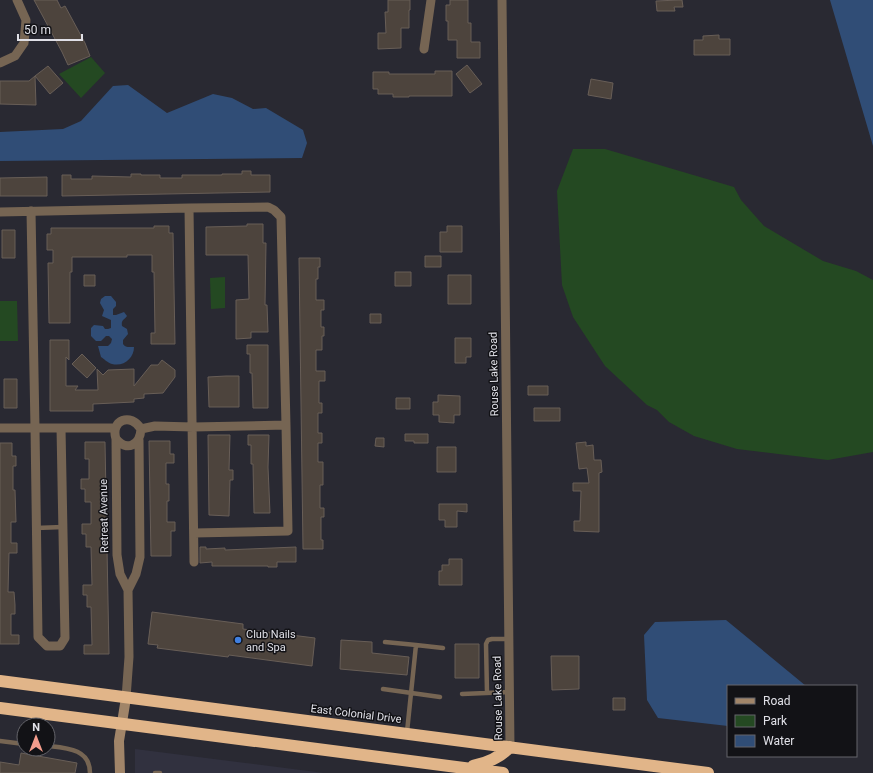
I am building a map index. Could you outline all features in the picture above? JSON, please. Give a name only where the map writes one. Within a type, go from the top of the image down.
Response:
[{"type":"highway","name":"East Colonial Drive","points":[[0,681],[708,773]]},
{"type":"highway","points":[[0,708],[464,768],[484,772],[502,773]]},
{"type":"highway","points":[[464,768],[488,763],[502,756],[510,747]]},
{"type":"highway","points":[[644,773],[661,767]]},
{"type":"street","points":[[0,63],[15,56],[24,43],[26,20],[17,0]]},
{"type":"street","points":[[424,49],[431,0]]},
{"type":"street","name":"Rouse Lake Road","points":[[502,0],[510,747]]},
{"type":"street","points":[[0,212],[268,207],[274,210],[281,217],[288,531],[194,533]]},
{"type":"street","points":[[189,208],[194,562]]},
{"type":"street","points":[[31,212],[38,637],[47,646],[60,646],[65,638],[62,428]]},
{"type":"street","points":[[127,419],[136,422],[141,429],[139,440],[130,446],[124,446],[119,443],[114,434],[115,428],[118,424],[122,420],[127,419]]},
{"type":"street","points":[[141,429],[155,426],[193,427],[286,425]]},
{"type":"street","points":[[0,428],[115,428]]},
{"type":"street","name":"Retreat Avenue","points":[[116,439],[116,556],[120,574],[128,590],[129,657],[126,698]]},
{"type":"street","name":"Retreat Avenue","points":[[128,590],[136,574],[140,557],[139,440]]},
{"type":"street","points":[[120,773],[119,741],[126,698]]},
{"type":"lane","points":[[36,528],[63,527]]},
{"type":"lane","points":[[488,693],[486,644],[488,640],[492,639],[509,639]]},
{"type":"lane","points":[[385,642],[443,648]]},
{"type":"lane","points":[[406,734],[416,645]]},
{"type":"lane","points":[[383,689],[440,697]]},
{"type":"lane","points":[[462,694],[510,692]]},
{"type":"lane","points":[[0,741],[16,743]]},
{"type":"lane","points":[[56,747],[75,750],[81,754],[90,766],[90,773]]},
{"type":"lane","points":[[155,773],[160,773]]},
{"type":"shaded area","points":[[135,749],[324,773],[135,773]]},
{"type":"green space","points":[[91,57],[105,73],[81,98],[59,74]]},
{"type":"green space","points":[[573,149],[605,149],[734,187],[741,200],[764,226],[823,261],[856,271],[873,280],[873,452],[828,460],[737,449],[694,436],[669,422],[657,410],[647,405],[605,366],[573,317],[562,285],[557,191]]},
{"type":"green space","points":[[225,277],[225,308],[211,309],[210,278]]},
{"type":"green space","points":[[0,301],[17,301],[18,341],[0,341]]},
{"type":"water","points":[[830,0],[873,0],[873,146]]},
{"type":"water","points":[[128,85],[167,113],[213,94],[232,98],[253,109],[266,108],[303,130],[307,143],[302,158],[0,161],[0,132],[63,129],[81,121],[113,86]]},
{"type":"water","points":[[105,296],[111,296],[116,302],[116,306],[113,309],[113,315],[124,312],[127,316],[122,322],[122,326],[127,329],[128,334],[123,340],[123,344],[126,347],[134,347],[134,351],[128,361],[116,365],[101,357],[98,346],[108,346],[112,339],[109,336],[106,336],[101,341],[96,341],[91,336],[91,328],[94,325],[103,326],[105,329],[111,328],[111,320],[102,316],[104,310],[100,303],[101,299]]},
{"type":"water","points":[[726,620],[805,685],[727,685],[727,726],[658,718],[647,700],[644,635],[655,622]]},
{"type":"building","points":[[34,0],[57,0],[61,8],[65,6],[85,43],[90,56],[68,65]]},
{"type":"building","points":[[388,0],[410,0],[409,28],[401,28],[401,48],[378,49],[378,33],[386,33],[385,12],[388,12]]},
{"type":"building","points":[[450,0],[468,0],[468,23],[471,23],[471,42],[480,42],[480,58],[457,58],[457,40],[448,40],[446,5],[450,5]]},
{"type":"building","points":[[682,0],[683,7],[674,7],[675,11],[657,11],[656,1]]},
{"type":"building","points":[[719,35],[719,39],[730,39],[730,55],[694,55],[694,40],[703,40],[703,36]]},
{"type":"building","points":[[467,65],[482,84],[470,93],[456,74]]},
{"type":"building","points":[[48,66],[63,83],[50,94],[35,76]]},
{"type":"building","points":[[435,71],[452,71],[452,96],[393,97],[393,94],[378,94],[378,89],[373,89],[373,72],[389,72],[389,74],[435,74]]},
{"type":"building","points":[[35,76],[36,105],[0,104],[0,81],[29,81]]},
{"type":"building","points":[[591,79],[613,83],[611,99],[588,95]]},
{"type":"building","points":[[242,171],[251,171],[251,175],[270,175],[270,192],[62,196],[62,175],[71,175],[71,179],[92,179],[92,176],[131,177],[131,174],[160,175],[160,178],[182,178],[182,175],[242,174]]},
{"type":"building","points":[[47,177],[47,196],[0,196],[0,178]]},
{"type":"building","points":[[247,224],[263,224],[263,243],[266,243],[265,305],[267,305],[268,332],[251,332],[251,338],[236,339],[236,300],[249,299],[248,255],[206,255],[206,227],[247,226]]},
{"type":"building","points":[[154,226],[169,226],[169,233],[173,233],[175,344],[151,344],[151,333],[155,333],[154,272],[152,272],[152,255],[127,255],[127,257],[72,257],[72,272],[70,272],[70,323],[49,323],[48,263],[53,263],[53,250],[47,250],[47,234],[51,234],[51,228],[154,228]]},
{"type":"building","points":[[447,226],[462,226],[462,252],[440,252],[440,232],[447,232]]},
{"type":"building","points":[[2,230],[15,230],[15,258],[2,258]]},
{"type":"building","points":[[425,256],[441,256],[441,267],[425,267]]},
{"type":"building","points":[[299,258],[320,258],[318,279],[316,279],[316,300],[324,300],[324,310],[321,310],[321,327],[324,327],[324,336],[322,336],[322,350],[316,350],[316,371],[325,371],[325,381],[319,381],[319,403],[322,403],[322,413],[318,413],[318,433],[322,433],[322,443],[318,443],[318,462],[323,462],[323,485],[320,485],[320,508],[324,508],[324,517],[321,517],[321,540],[323,540],[323,549],[303,549]]},
{"type":"building","points":[[395,272],[411,272],[411,286],[395,286]]},
{"type":"building","points":[[84,275],[95,275],[95,286],[84,286]]},
{"type":"building","points":[[448,275],[471,275],[471,304],[448,304]]},
{"type":"building","points":[[370,314],[381,314],[381,323],[370,323]]},
{"type":"building","points":[[455,338],[471,338],[471,357],[466,357],[466,363],[455,363]]},
{"type":"building","points":[[50,340],[69,340],[69,360],[66,357],[66,386],[78,386],[75,390],[98,390],[97,369],[103,375],[108,370],[134,369],[134,386],[151,365],[158,365],[162,360],[175,370],[175,377],[163,393],[144,394],[144,398],[134,399],[134,402],[93,404],[93,411],[50,411]]},
{"type":"building","points":[[247,345],[268,345],[268,408],[253,408],[252,373],[250,373],[250,354],[247,354]]},
{"type":"building","points":[[82,354],[96,368],[87,378],[72,364]]},
{"type":"building","points":[[239,376],[239,407],[209,407],[208,377]]},
{"type":"building","points":[[4,379],[17,379],[17,408],[4,408]]},
{"type":"building","points":[[528,386],[548,386],[548,395],[528,395]]},
{"type":"building","points":[[438,395],[460,396],[460,415],[454,415],[454,423],[439,422],[439,415],[433,415],[433,402],[438,402]]},
{"type":"building","points":[[396,398],[410,398],[410,409],[396,409]]},
{"type":"building","points":[[534,408],[560,408],[560,421],[534,421]]},
{"type":"building","points":[[405,434],[428,434],[428,443],[414,443],[414,441],[405,441]]},
{"type":"building","points":[[208,435],[230,435],[229,470],[233,470],[233,480],[230,480],[229,516],[209,515]]},
{"type":"building","points":[[248,435],[269,435],[268,467],[270,513],[254,513],[253,464],[251,464],[251,445],[248,445]]},
{"type":"building","points":[[376,438],[384,438],[384,447],[375,446]]},
{"type":"building","points":[[149,441],[170,441],[170,454],[174,454],[174,463],[166,463],[166,484],[169,484],[167,522],[175,522],[175,531],[171,531],[171,556],[151,556]]},
{"type":"building","points":[[85,442],[105,442],[109,654],[84,654],[84,645],[92,645],[91,607],[87,607],[87,595],[83,595],[83,585],[92,585],[91,547],[86,547],[86,534],[82,534],[82,524],[91,524],[91,502],[85,502],[85,489],[81,489],[81,479],[89,479],[89,459],[85,459]]},
{"type":"building","points":[[586,442],[586,446],[593,445],[594,460],[601,460],[602,472],[599,473],[599,532],[574,531],[574,521],[580,521],[581,491],[573,491],[573,483],[589,483],[587,468],[579,469],[576,443]]},
{"type":"building","points":[[0,443],[12,443],[12,456],[16,456],[16,466],[13,466],[13,490],[15,490],[16,522],[11,522],[11,543],[17,543],[17,553],[9,553],[8,592],[14,592],[15,605],[15,614],[11,614],[11,635],[19,635],[19,644],[0,644]]},
{"type":"building","points":[[437,447],[456,447],[456,472],[437,472]]},
{"type":"building","points":[[439,504],[467,504],[467,512],[457,511],[457,527],[445,527],[445,520],[439,520]]},
{"type":"building","points":[[200,547],[206,547],[206,549],[225,548],[225,550],[296,547],[296,562],[277,562],[277,567],[212,566],[212,562],[200,563]]},
{"type":"building","points":[[449,559],[462,559],[462,585],[439,585],[439,571],[442,571],[442,565],[449,565]]},
{"type":"building","points":[[152,612],[243,624],[243,629],[315,638],[312,666],[229,655],[228,657],[157,648],[158,645],[148,644]]},
{"type":"building","points":[[341,640],[372,642],[372,653],[409,657],[407,675],[340,669]]},
{"type":"building","points":[[455,644],[479,644],[479,678],[455,678]]},
{"type":"building","points":[[551,656],[579,656],[579,689],[552,690]]},
{"type":"building","points":[[613,698],[625,698],[625,710],[613,710]]},
{"type":"building","points":[[20,757],[43,757],[77,763],[75,773],[0,773],[0,762],[19,765]]},
{"type":"place","name":"Club Nails and Spa","points":[[238,640]]}]
